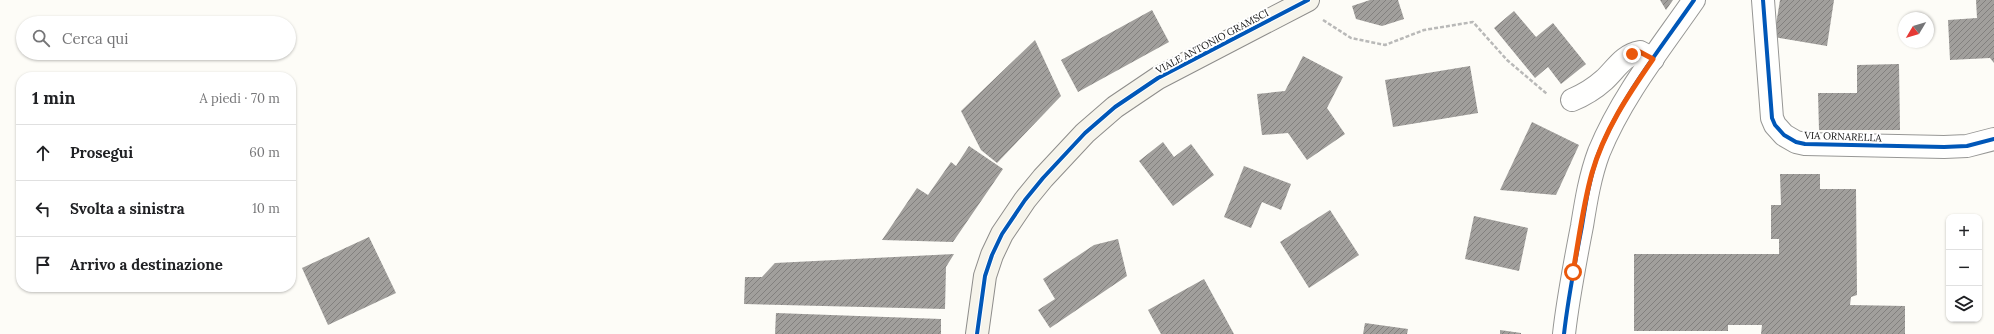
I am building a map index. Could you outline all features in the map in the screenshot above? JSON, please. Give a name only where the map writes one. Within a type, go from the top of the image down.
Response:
[{"type":"street","points":[[1565,334],[1570,287],[1592,173],[1601,147],[1623,104],[1694,0]]},
{"type":"street","name":"VIA ORNARELLA","points":[[1763,0],[1766,24],[1770,110],[1775,125],[1790,139],[1806,144],[1944,147],[1966,146],[1994,139]]},
{"type":"street","name":"VIALE ANTONIO GRAMSCI","points":[[977,334],[985,276],[992,255],[1002,234],[1025,200],[1074,143],[1101,118],[1142,88],[1167,73],[1314,7]]},
{"type":"street","points":[[1572,100],[1584,95],[1597,86],[1621,62],[1632,54],[1640,52],[1653,59]]},
{"type":"path","points":[[1314,7],[1323,21],[1351,38],[1385,45],[1424,30],[1473,22],[1507,60],[1553,98],[1572,100]]},
{"type":"building","points":[[1370,0],[1398,0],[1404,19],[1382,26],[1356,19],[1352,6]]},
{"type":"building","points":[[1660,0],[1673,0],[1666,10]]},
{"type":"building","points":[[1780,0],[1834,0],[1827,46],[1774,37]]},
{"type":"building","points":[[1976,0],[1994,0],[1994,63],[1990,58],[1950,60],[1948,20],[1977,18]]},
{"type":"building","points":[[1152,10],[1169,42],[1078,92],[1061,60]]},
{"type":"building","points":[[1514,11],[1536,37],[1553,23],[1586,64],[1561,84],[1548,67],[1535,78],[1494,28]]},
{"type":"building","points":[[1035,40],[1061,96],[997,163],[981,150],[961,111]]},
{"type":"building","points":[[1303,56],[1343,77],[1327,108],[1345,134],[1307,160],[1288,133],[1262,135],[1257,94],[1285,91]]},
{"type":"building","points":[[1899,64],[1900,130],[1819,130],[1818,93],[1857,93],[1857,65]]},
{"type":"building","points":[[1470,66],[1478,113],[1393,127],[1385,80]]},
{"type":"building","points":[[1532,122],[1579,145],[1556,195],[1500,190]]},
{"type":"building","points":[[1163,142],[1174,157],[1191,144],[1214,175],[1173,206],[1139,161]]},
{"type":"building","points":[[969,146],[1003,169],[953,242],[882,240],[917,188],[928,195],[951,162],[956,166]]},
{"type":"building","points":[[1244,166],[1291,184],[1281,210],[1262,202],[1251,228],[1224,217]]},
{"type":"building","points":[[1780,174],[1820,174],[1820,189],[1856,189],[1857,295],[1851,297],[1850,305],[1905,306],[1905,334],[1761,334],[1762,325],[1728,325],[1728,331],[1634,331],[1634,254],[1779,254],[1779,239],[1771,239],[1771,205],[1781,205]]},
{"type":"building","points":[[1330,210],[1359,255],[1309,288],[1280,242]]},
{"type":"building","points":[[1474,216],[1528,228],[1519,271],[1465,259]]},
{"type":"building","points":[[369,237],[396,293],[328,325],[302,268]]},
{"type":"building","points":[[1118,239],[1127,276],[1050,328],[1038,310],[1055,299],[1043,279],[1094,245]]},
{"type":"building","points":[[954,254],[946,267],[945,309],[744,304],[745,277],[762,277],[775,263]]},
{"type":"building","points":[[1204,279],[1234,334],[1161,334],[1148,310]]},
{"type":"building","points":[[776,313],[941,319],[941,334],[775,334]]},
{"type":"building","points":[[1365,323],[1408,329],[1407,334],[1363,334]]},
{"type":"building","points":[[1500,330],[1521,333],[1521,334],[1500,334]]},
{"type":"cycle path","points":[[977,334],[985,276],[992,255],[1002,234],[1025,200],[1043,178],[1085,133],[1115,107],[1158,78],[1308,0]]},
{"type":"cycle path","points":[[1564,334],[1587,198],[1593,170],[1599,152],[1608,131],[1630,92],[1694,0]]},
{"type":"cycle path","points":[[1763,0],[1772,118],[1775,125],[1784,135],[1796,142],[1805,144],[1944,147],[1967,146],[1994,139]]},
{"type":"route","points":[[1573,272],[1589,185],[1599,153],[1623,104],[1653,59],[1640,52],[1632,54]]}]
